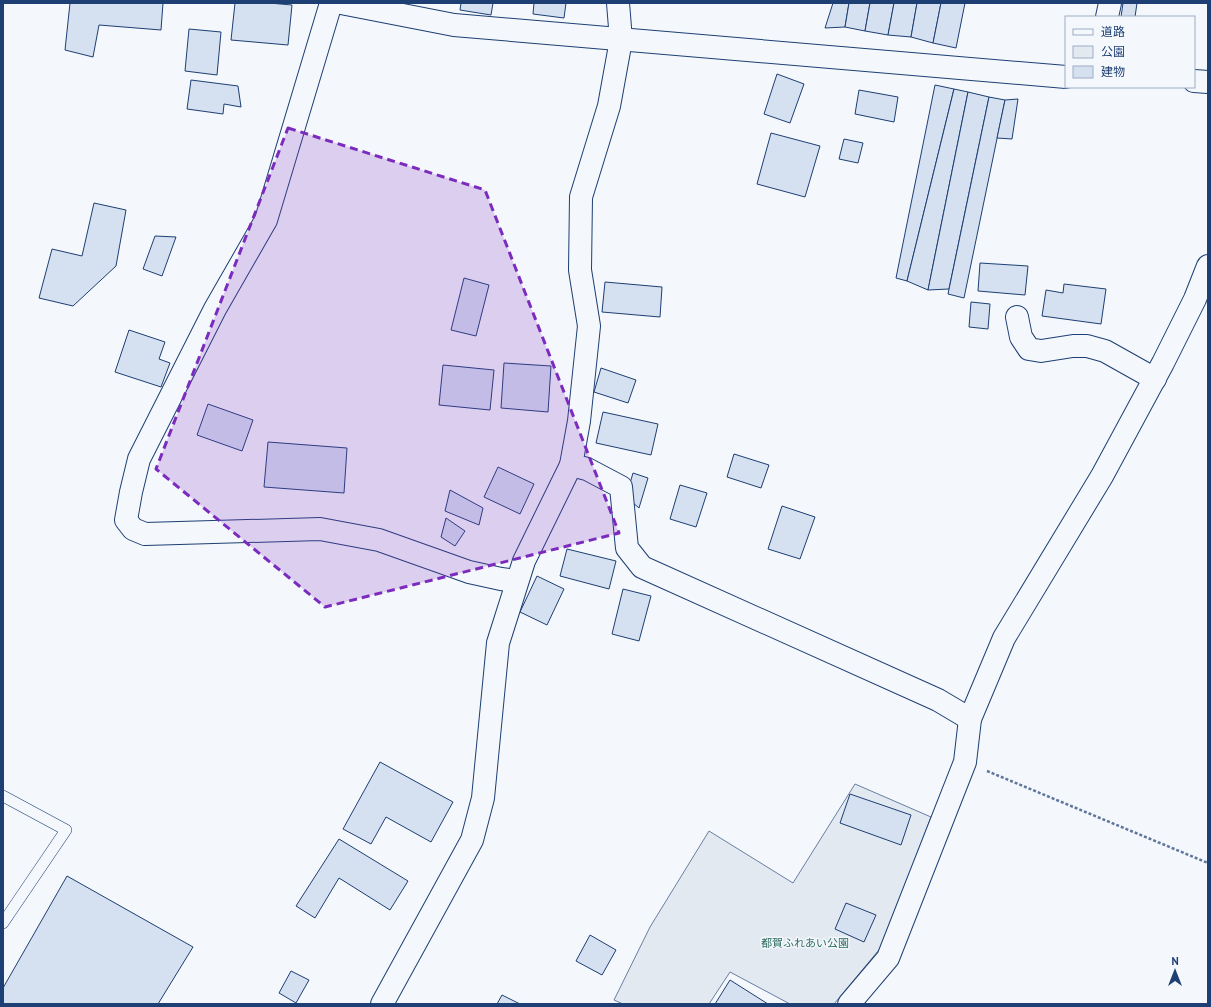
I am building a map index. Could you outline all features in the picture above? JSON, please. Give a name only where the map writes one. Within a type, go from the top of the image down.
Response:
[{"type":"street","points":[[331,3],[266,220],[215,309],[139,459],[126,520],[133,529],[145,534],[320,529],[379,540],[469,572],[516,581]]},
{"type":"street","points":[[342,3],[454,25],[1065,77]]},
{"type":"street","points":[[382,1004],[472,840],[483,798],[498,642],[516,581],[524,561],[571,465],[579,421],[589,326],[580,270],[581,197],[609,106],[621,40],[618,3]]},
{"type":"street","points":[[1107,16],[1110,3]]},
{"type":"street","points":[[1195,81],[1208,82]]},
{"type":"street","points":[[849,1004],[888,958],[965,762],[970,719],[1004,638],[1102,476],[1155,378],[1203,298],[1208,266]]},
{"type":"street","points":[[1018,317],[1021,337],[1029,348],[1041,351],[1072,346],[1087,346],[1105,351],[1155,378]]},
{"type":"street","points":[[571,465],[587,469],[621,487],[627,548],[642,567],[938,700],[970,719]]},
{"type":"lane","points":[[3,796],[66,830],[3,923]]},
{"type":"path","points":[[965,762],[1208,863]]},
{"type":"highlighted area","points":[[288,128],[485,190],[619,533],[325,607],[156,469]]},
{"type":"green space","name":"都賀ふれあい公園","points":[[855,784],[931,817],[883,945],[834,1004],[790,1004],[730,972],[709,1004],[623,1004],[614,1000],[650,927],[709,831],[793,883]]},
{"type":"building","points":[[70,3],[163,3],[161,30],[99,25],[93,57],[65,50]]},
{"type":"building","points":[[235,3],[292,5],[288,45],[231,40]]},
{"type":"building","points":[[461,3],[493,3],[491,15],[460,10]]},
{"type":"building","points":[[534,3],[566,3],[564,18],[533,14]]},
{"type":"building","points":[[833,3],[849,3],[845,27],[825,28]]},
{"type":"building","points":[[849,3],[870,3],[865,31],[845,27]]},
{"type":"building","points":[[870,3],[894,3],[888,35],[865,31]]},
{"type":"building","points":[[894,3],[917,3],[911,37],[888,35]]},
{"type":"building","points":[[917,3],[941,3],[933,43],[911,37]]},
{"type":"building","points":[[941,3],[965,3],[956,48],[933,43]]},
{"type":"building","points":[[1123,3],[1137,3],[1135,16],[1121,16]]},
{"type":"building","points":[[189,29],[221,32],[217,75],[185,71]]},
{"type":"building","points":[[777,74],[804,84],[790,123],[764,114]]},
{"type":"building","points":[[191,80],[238,86],[241,107],[224,104],[223,114],[187,109]]},
{"type":"building","points":[[935,85],[954,89],[907,281],[896,278]]},
{"type":"building","points":[[954,89],[968,92],[928,290],[907,281]]},
{"type":"building","points":[[859,90],[898,97],[894,122],[855,114]]},
{"type":"building","points":[[968,92],[989,97],[949,289],[928,290]]},
{"type":"building","points":[[989,97],[1005,100],[964,298],[948,294]]},
{"type":"building","points":[[1018,99],[1012,139],[997,138],[1005,100]]},
{"type":"building","points":[[771,133],[820,146],[805,197],[757,184]]},
{"type":"building","points":[[844,139],[863,143],[858,163],[839,159]]},
{"type":"building","points":[[94,203],[126,210],[116,266],[73,306],[39,298],[52,249],[82,256]]},
{"type":"building","points":[[155,236],[176,237],[162,276],[143,269]]},
{"type":"building","points":[[980,263],[1028,266],[1025,295],[978,291]]},
{"type":"building","points":[[464,278],[489,285],[476,336],[451,330]]},
{"type":"building","points":[[605,282],[662,287],[660,317],[602,312]]},
{"type":"building","points":[[1064,284],[1106,289],[1101,324],[1042,316],[1046,290],[1063,293]]},
{"type":"building","points":[[971,302],[990,304],[988,329],[969,327]]},
{"type":"building","points":[[129,330],[165,342],[159,359],[170,363],[161,387],[115,372]]},
{"type":"building","points":[[504,363],[551,366],[548,412],[501,408]]},
{"type":"building","points":[[443,365],[494,370],[490,410],[439,405]]},
{"type":"building","points":[[601,368],[636,380],[628,403],[594,392]]},
{"type":"building","points":[[208,404],[253,420],[242,451],[197,435]]},
{"type":"building","points":[[603,412],[658,424],[651,455],[596,443]]},
{"type":"building","points":[[268,442],[347,448],[344,493],[264,487]]},
{"type":"building","points":[[734,454],[769,465],[761,488],[727,477]]},
{"type":"building","points":[[498,467],[534,484],[520,514],[484,497]]},
{"type":"building","points":[[633,473],[648,478],[639,508],[626,497]]},
{"type":"building","points":[[680,485],[707,493],[696,527],[670,519]]},
{"type":"building","points":[[450,490],[483,508],[479,525],[445,511]]},
{"type":"building","points":[[782,506],[815,517],[800,559],[768,549]]},
{"type":"building","points":[[446,518],[465,531],[455,546],[441,537]]},
{"type":"building","points":[[567,549],[616,561],[609,589],[560,576]]},
{"type":"building","points":[[537,576],[564,589],[547,625],[520,612]]},
{"type":"building","points":[[623,589],[651,596],[639,641],[612,634]]},
{"type":"building","points":[[380,762],[453,802],[431,842],[386,817],[371,844],[343,829]]},
{"type":"building","points":[[850,794],[911,815],[901,845],[840,823]]},
{"type":"building","points":[[339,839],[408,881],[390,910],[339,878],[315,918],[296,906]]},
{"type":"building","points":[[67,876],[193,947],[158,1004],[3,1004],[3,988]]},
{"type":"building","points":[[846,903],[876,915],[864,942],[835,929]]},
{"type":"building","points":[[590,935],[616,950],[602,975],[576,961]]},
{"type":"building","points":[[291,971],[309,980],[296,1003],[279,993]]},
{"type":"building","points":[[730,980],[768,1004],[715,1004]]},
{"type":"building","points":[[502,995],[520,1004],[497,1004]]}]
